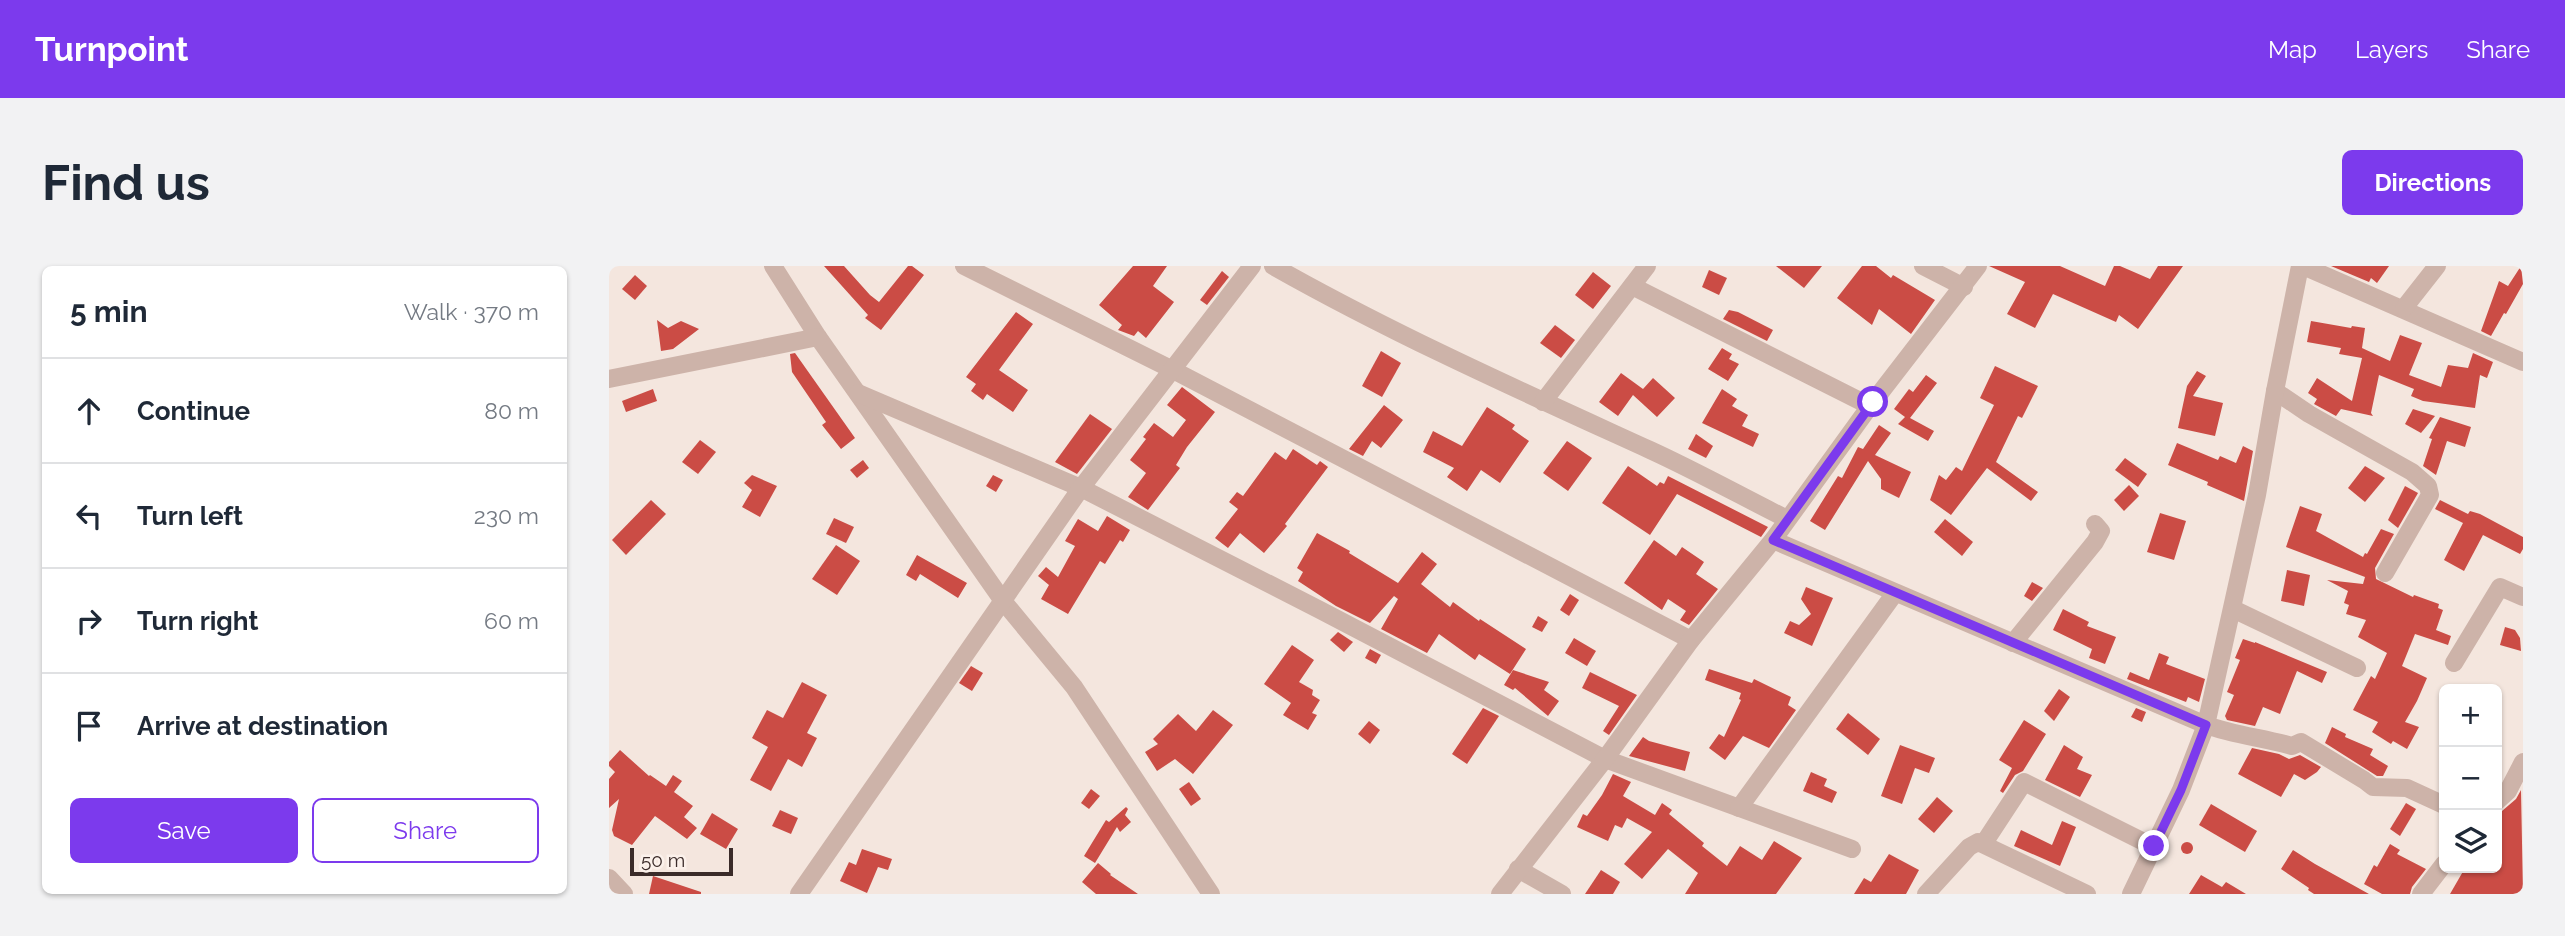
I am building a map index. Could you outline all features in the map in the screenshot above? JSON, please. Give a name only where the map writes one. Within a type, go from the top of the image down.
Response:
[{"type":"street","points":[[773,266],[818,337],[1003,601],[1074,687],[1211,894]]},
{"type":"street","points":[[964,266],[1173,370],[1691,640]]},
{"type":"street","points":[[799,894],[1081,488],[1252,266]]},
{"type":"street","points":[[1273,266],[1543,402],[1653,451],[1787,519]]},
{"type":"street","points":[[1543,402],[1647,266]]},
{"type":"street","points":[[1923,266],[1964,287]]},
{"type":"street","points":[[1500,894],[1605,759],[1691,640],[1773,540],[1870,406],[1978,266]]},
{"type":"street","points":[[2131,894],[2181,790],[2206,725],[2234,609],[2275,391],[2302,266],[2404,308],[2523,362]]},
{"type":"street","points":[[2404,308],[2437,266]]},
{"type":"street","points":[[1632,285],[1870,406]]},
{"type":"street","points":[[609,379],[818,337]]},
{"type":"street","points":[[2275,391],[2309,414],[2412,472],[2428,486],[2430,495],[2385,573]]},
{"type":"street","points":[[858,393],[1081,488],[1605,759],[1852,849]]},
{"type":"street","points":[[2013,643],[2095,542],[2101,531],[2095,524]]},
{"type":"street","points":[[1773,540],[2206,725],[2292,746],[2301,742],[2373,787],[2407,788],[2439,803]]},
{"type":"street","points":[[2454,663],[2500,587],[2523,597]]},
{"type":"street","points":[[1739,808],[1895,593]]},
{"type":"street","points":[[2234,609],[2357,668]]},
{"type":"street","points":[[2502,796],[2508,791],[2523,762]]},
{"type":"street","points":[[1984,843],[2024,782],[2154,846]]},
{"type":"street","points":[[1926,894],[1969,847],[1978,842],[2087,894]]},
{"type":"street","points":[[1518,869],[1562,894]]},
{"type":"street","points":[[2421,894],[2439,871]]},
{"type":"street","points":[[609,878],[624,894]]},
{"type":"building","points":[[824,266],[844,266],[879,302],[908,266],[924,275],[881,330],[865,318],[868,315]]},
{"type":"building","points":[[1133,266],[1167,266],[1153,286],[1174,302],[1146,338],[1138,331],[1134,336],[1118,330],[1122,325],[1099,305]]},
{"type":"building","points":[[1776,266],[1822,266],[1804,288]]},
{"type":"building","points":[[1862,266],[1876,266],[1891,278],[1893,275],[1935,300],[1911,334],[1879,309],[1872,325],[1837,298]]},
{"type":"building","points":[[1989,266],[2060,266],[2105,286],[2114,266],[2150,279],[2158,266],[2183,266],[2138,329],[2119,315],[2116,322],[2053,294],[2035,328],[2007,314],[2025,282]]},
{"type":"building","points":[[2331,266],[2389,266],[2377,283],[2371,278],[2369,282]]},
{"type":"building","points":[[2521,266],[2523,284],[2506,314],[2504,313],[2491,336],[2481,331],[2499,281],[2508,286]]},
{"type":"building","points":[[1709,270],[1727,278],[1719,295],[1702,287]]},
{"type":"building","points":[[1222,271],[1229,277],[1207,305],[1200,300]]},
{"type":"building","points":[[1593,272],[1611,286],[1593,309],[1575,295]]},
{"type":"building","points":[[635,275],[647,286],[635,300],[622,289]]},
{"type":"building","points":[[1729,310],[1773,330],[1767,341],[1723,319]]},
{"type":"building","points":[[1016,312],[1033,324],[999,370],[1028,390],[1013,412],[987,394],[983,400],[971,391],[976,384],[966,377]]},
{"type":"building","points":[[657,320],[668,328],[681,321],[699,329],[673,349],[661,351]]},
{"type":"building","points":[[2311,321],[2365,328],[2362,348],[2390,361],[2400,335],[2422,343],[2409,375],[2441,387],[2448,365],[2468,368],[2473,353],[2493,362],[2487,378],[2480,375],[2475,408],[2423,401],[2411,396],[2414,389],[2379,375],[2371,413],[2373,416],[2341,409],[2336,416],[2314,404],[2317,399],[2308,393],[2317,378],[2352,401],[2362,358],[2339,354],[2341,348],[2307,342]]},
{"type":"building","points":[[1555,325],[1575,340],[1561,358],[1540,343]]},
{"type":"building","points":[[1722,348],[1732,354],[1729,359],[1739,364],[1728,381],[1708,369]]},
{"type":"building","points":[[1381,351],[1401,363],[1382,397],[1362,386]]},
{"type":"building","points":[[795,353],[855,438],[841,449],[822,425],[826,422],[792,372],[790,354]]},
{"type":"building","points":[[1995,366],[2038,386],[2022,418],[2018,416],[1996,462],[2038,492],[2031,501],[1987,468],[1951,515],[1930,500],[1939,475],[1946,480],[1956,467],[1962,471],[1994,405],[1980,398]]},
{"type":"building","points":[[2197,371],[2206,376],[2193,396],[2223,403],[2215,436],[2178,428],[2187,386]]},
{"type":"building","points":[[1621,373],[1643,389],[1653,378],[1675,398],[1657,417],[1633,395],[1618,416],[1599,402]]},
{"type":"building","points":[[1926,375],[1937,383],[1910,418],[1934,431],[1928,441],[1898,424],[1905,417],[1894,409],[1909,389],[1913,392]]},
{"type":"building","points":[[1182,387],[1215,412],[1187,447],[1176,465],[1180,468],[1148,510],[1128,497],[1146,473],[1130,460],[1154,423],[1173,437],[1186,420],[1167,405]]},
{"type":"building","points":[[653,389],[657,401],[626,412],[622,401]]},
{"type":"building","points":[[1722,389],[1737,399],[1732,406],[1748,415],[1742,426],[1759,434],[1753,447],[1702,423]]},
{"type":"building","points":[[1384,405],[1403,420],[1381,448],[1372,441],[1363,456],[1349,449]]},
{"type":"building","points":[[1487,407],[1515,425],[1512,429],[1529,441],[1500,483],[1481,470],[1467,491],[1447,477],[1454,468],[1423,452],[1433,431],[1462,446]]},
{"type":"building","points":[[2413,409],[2435,416],[2421,433],[2405,424]]},
{"type":"building","points":[[1090,414],[1112,429],[1077,474],[1055,462]]},
{"type":"building","points":[[2440,417],[2471,427],[2465,447],[2447,441],[2436,475],[2423,466],[2432,439],[2429,438]]},
{"type":"building","points":[[1879,425],[1891,433],[1875,455],[1911,472],[1899,498],[1881,489],[1881,479],[1868,461],[1825,530],[1810,521],[1838,476],[1842,478],[1858,447],[1863,449]]},
{"type":"building","points":[[1696,434],[1713,446],[1706,458],[1688,449]]},
{"type":"building","points":[[700,440],[716,452],[698,474],[682,462]]},
{"type":"building","points":[[1567,441],[1592,458],[1568,491],[1543,473]]},
{"type":"building","points":[[2177,443],[2218,460],[2220,456],[2236,463],[2243,446],[2253,451],[2244,501],[2168,465]]},
{"type":"building","points":[[1293,449],[1317,465],[1320,461],[1328,467],[1285,524],[1287,526],[1264,553],[1240,533],[1228,548],[1215,538],[1238,509],[1229,502],[1237,492],[1243,496],[1275,452],[1286,460]]},
{"type":"building","points":[[2125,458],[2147,474],[2138,487],[2115,470]]},
{"type":"building","points":[[863,460],[869,468],[857,478],[850,470]]},
{"type":"building","points":[[1628,466],[1657,486],[1660,482],[1664,484],[1668,476],[1768,527],[1761,537],[1677,494],[1650,535],[1602,503]]},
{"type":"building","points":[[2365,466],[2385,478],[2365,502],[2348,488]]},
{"type":"building","points":[[752,475],[777,486],[760,517],[742,507],[752,490],[744,483]]},
{"type":"building","points":[[993,475],[1003,480],[996,492],[986,486]]},
{"type":"building","points":[[2129,485],[2139,496],[2124,511],[2114,500]]},
{"type":"building","points":[[2405,486],[2418,493],[2398,528],[2388,520]]},
{"type":"building","points":[[651,500],[666,514],[626,555],[612,540]]},
{"type":"building","points":[[2440,500],[2468,514],[2470,511],[2480,514],[2523,537],[2520,554],[2483,535],[2464,571],[2444,560],[2463,523],[2435,509]]},
{"type":"building","points":[[2300,506],[2322,514],[2316,531],[2363,557],[2381,529],[2394,534],[2375,568],[2376,579],[2413,597],[2414,595],[2439,604],[2438,608],[2443,610],[2436,630],[2451,636],[2448,645],[2415,634],[2402,666],[2427,678],[2405,722],[2419,727],[2407,749],[2393,741],[2391,744],[2372,732],[2378,722],[2353,710],[2371,676],[2375,679],[2387,653],[2358,637],[2366,620],[2346,614],[2349,605],[2344,603],[2348,591],[2327,580],[2363,584],[2365,577],[2286,547]]},
{"type":"building","points":[[2160,513],[2186,521],[2174,560],[2147,552]]},
{"type":"building","points":[[1107,516],[1130,530],[1123,542],[1120,540],[1105,564],[1100,561],[1068,614],[1041,599],[1049,585],[1038,576],[1046,567],[1058,577],[1075,546],[1065,541],[1078,519],[1098,531]]},
{"type":"building","points":[[834,518],[854,527],[846,543],[826,534]]},
{"type":"building","points":[[1945,519],[1973,542],[1962,556],[1934,532]]},
{"type":"building","points":[[1317,533],[1398,583],[1422,552],[1437,564],[1421,584],[1450,607],[1453,602],[1526,649],[1510,674],[1479,654],[1475,660],[1439,634],[1427,653],[1381,629],[1398,599],[1394,596],[1370,623],[1336,606],[1298,581],[1303,572],[1297,568]]},
{"type":"building","points":[[1654,540],[1676,556],[1682,547],[1704,562],[1696,574],[1718,589],[1689,625],[1680,620],[1686,611],[1668,599],[1662,610],[1624,583]]},
{"type":"building","points":[[836,545],[860,561],[837,595],[812,579]]},
{"type":"building","points":[[917,555],[967,583],[958,598],[920,574],[916,581],[906,575]]},
{"type":"building","points":[[2287,570],[2310,575],[2304,606],[2281,601]]},
{"type":"building","points":[[2032,582],[2043,588],[2032,601],[2024,596]]},
{"type":"building","points":[[1806,587],[1833,598],[1812,646],[1784,633],[1790,621],[1799,625],[1811,614],[1801,599]]},
{"type":"building","points":[[1570,594],[1579,600],[1569,616],[1560,610]]},
{"type":"building","points":[[2063,609],[2089,622],[2087,626],[2116,637],[2105,664],[2089,658],[2092,649],[2053,630]]},
{"type":"building","points":[[1538,616],[1548,622],[1542,632],[1532,627]]},
{"type":"building","points":[[2505,627],[2515,630],[2520,638],[2521,651],[2500,645]]},
{"type":"building","points":[[1338,632],[1353,642],[1344,652],[1330,640]]},
{"type":"building","points":[[1574,638],[1596,651],[1587,666],[1565,653]]},
{"type":"building","points":[[2243,639],[2327,672],[2322,683],[2297,671],[2280,714],[2263,707],[2255,726],[2227,720],[2225,716],[2234,695],[2227,692],[2240,660],[2235,658]]},
{"type":"building","points":[[1292,645],[1314,660],[1299,682],[1313,690],[1312,695],[1320,700],[1312,713],[1317,715],[1308,730],[1283,715],[1291,703],[1264,684]]},
{"type":"building","points":[[1370,649],[1381,655],[1376,664],[1365,658]]},
{"type":"building","points":[[2159,653],[2169,657],[2166,664],[2205,679],[2199,702],[2188,697],[2186,702],[2127,679],[2130,672],[2149,680]]},
{"type":"building","points":[[971,666],[983,673],[972,691],[959,683]]},
{"type":"building","points":[[1709,669],[1752,683],[1754,679],[1791,697],[1788,705],[1796,710],[1769,748],[1743,736],[1725,760],[1709,748],[1719,734],[1724,737],[1741,700],[1741,693],[1705,680]]},
{"type":"building","points":[[1513,670],[1549,682],[1544,690],[1559,701],[1548,716],[1515,688],[1513,690],[1504,685]]},
{"type":"building","points":[[1590,672],[1637,695],[1609,735],[1603,731],[1619,706],[1582,688]]},
{"type":"building","points":[[802,682],[827,695],[807,733],[817,738],[802,767],[788,759],[771,791],[750,780],[768,747],[752,738],[767,710],[783,718]]},
{"type":"building","points":[[2059,689],[2070,697],[2054,721],[2044,711]]},
{"type":"building","points":[[1483,708],[1499,716],[1467,764],[1452,754]]},
{"type":"building","points":[[2136,708],[2146,712],[2142,722],[2131,717]]},
{"type":"building","points":[[1213,710],[1233,725],[1193,774],[1175,759],[1157,771],[1145,752],[1158,744],[1153,739],[1178,714],[1196,731]]},
{"type":"building","points":[[1848,713],[1880,739],[1868,755],[1836,729]]},
{"type":"building","points":[[2024,720],[2046,734],[2023,771],[2015,775],[2003,793],[2000,791],[2012,768],[1999,760]]},
{"type":"building","points":[[1369,721],[1380,730],[1370,744],[1358,734]]},
{"type":"building","points":[[2332,727],[2346,734],[2345,737],[2373,749],[2370,755],[2388,766],[2383,776],[2377,776],[2325,743]]},
{"type":"building","points":[[1643,737],[1690,752],[1685,771],[1629,756]]},
{"type":"building","points":[[1900,745],[1935,758],[1929,773],[1915,768],[1902,804],[1881,796]]},
{"type":"building","points":[[2064,745],[2083,757],[2077,769],[2092,775],[2080,797],[2045,780]]},
{"type":"building","points":[[2252,748],[2289,759],[2300,755],[2321,767],[2305,780],[2294,774],[2281,797],[2238,774]]},
{"type":"building","points":[[620,750],[649,776],[666,786],[673,775],[682,781],[674,792],[693,806],[684,817],[697,828],[687,839],[655,816],[632,845],[614,836],[612,830],[619,799],[609,808],[609,779],[615,772],[609,762]]},
{"type":"building","points":[[1811,772],[1827,779],[1824,786],[1837,792],[1832,803],[1803,791]]},
{"type":"building","points":[[1613,774],[1631,782],[1623,796],[1655,815],[1662,803],[1672,810],[1669,814],[1704,843],[1702,846],[1727,866],[1740,846],[1762,860],[1774,841],[1802,858],[1776,894],[1685,894],[1698,873],[1668,849],[1642,879],[1624,864],[1652,832],[1627,818],[1622,828],[1615,825],[1608,841],[1577,827],[1583,814],[1587,816],[1602,795]]},
{"type":"building","points":[[1189,782],[1201,799],[1191,806],[1179,789]]},
{"type":"building","points":[[1091,789],[1100,796],[1089,809],[1081,803]]},
{"type":"building","points":[[2521,790],[2523,894],[2450,894],[2462,873],[2502,873],[2502,811],[2516,799]]},
{"type":"building","points":[[1937,797],[1953,811],[1934,833],[1918,819]]},
{"type":"building","points":[[2406,803],[2416,809],[2400,836],[2390,829]]},
{"type":"building","points":[[2211,804],[2257,831],[2245,852],[2199,825]]},
{"type":"building","points":[[1126,807],[1128,809],[1125,815],[1131,822],[1120,832],[1117,827],[1095,863],[1084,856],[1106,820],[1109,822]]},
{"type":"building","points":[[780,810],[798,818],[791,834],[772,826]]},
{"type":"building","points":[[712,813],[738,829],[726,849],[700,834]]},
{"type":"building","points":[[2062,821],[2076,827],[2060,866],[2014,846],[2021,830],[2052,845]]},
{"type":"building","points":[[2187,842],[2193,848],[2187,854],[2181,848]]},
{"type":"building","points":[[2390,844],[2400,850],[2397,854],[2426,869],[2410,894],[2382,894],[2364,884]]},
{"type":"building","points":[[862,849],[892,859],[888,870],[878,867],[867,893],[840,881],[849,862],[856,865]]},
{"type":"building","points":[[2293,850],[2369,894],[2314,894],[2281,869]]},
{"type":"building","points":[[1889,854],[1919,870],[1906,894],[1854,894],[1864,878],[1871,882]]},
{"type":"building","points":[[1098,863],[1110,875],[1138,894],[1096,894],[1082,882]]},
{"type":"building","points":[[1601,870],[1620,882],[1613,894],[1585,894]]},
{"type":"building","points":[[2201,875],[2222,887],[2226,882],[2246,894],[2189,894]]},
{"type":"building","points":[[653,876],[701,892],[701,894],[649,894]]},
{"type":"route","points":[[1873,402],[1773,540],[2206,725],[2181,790],[2154,846]]}]
